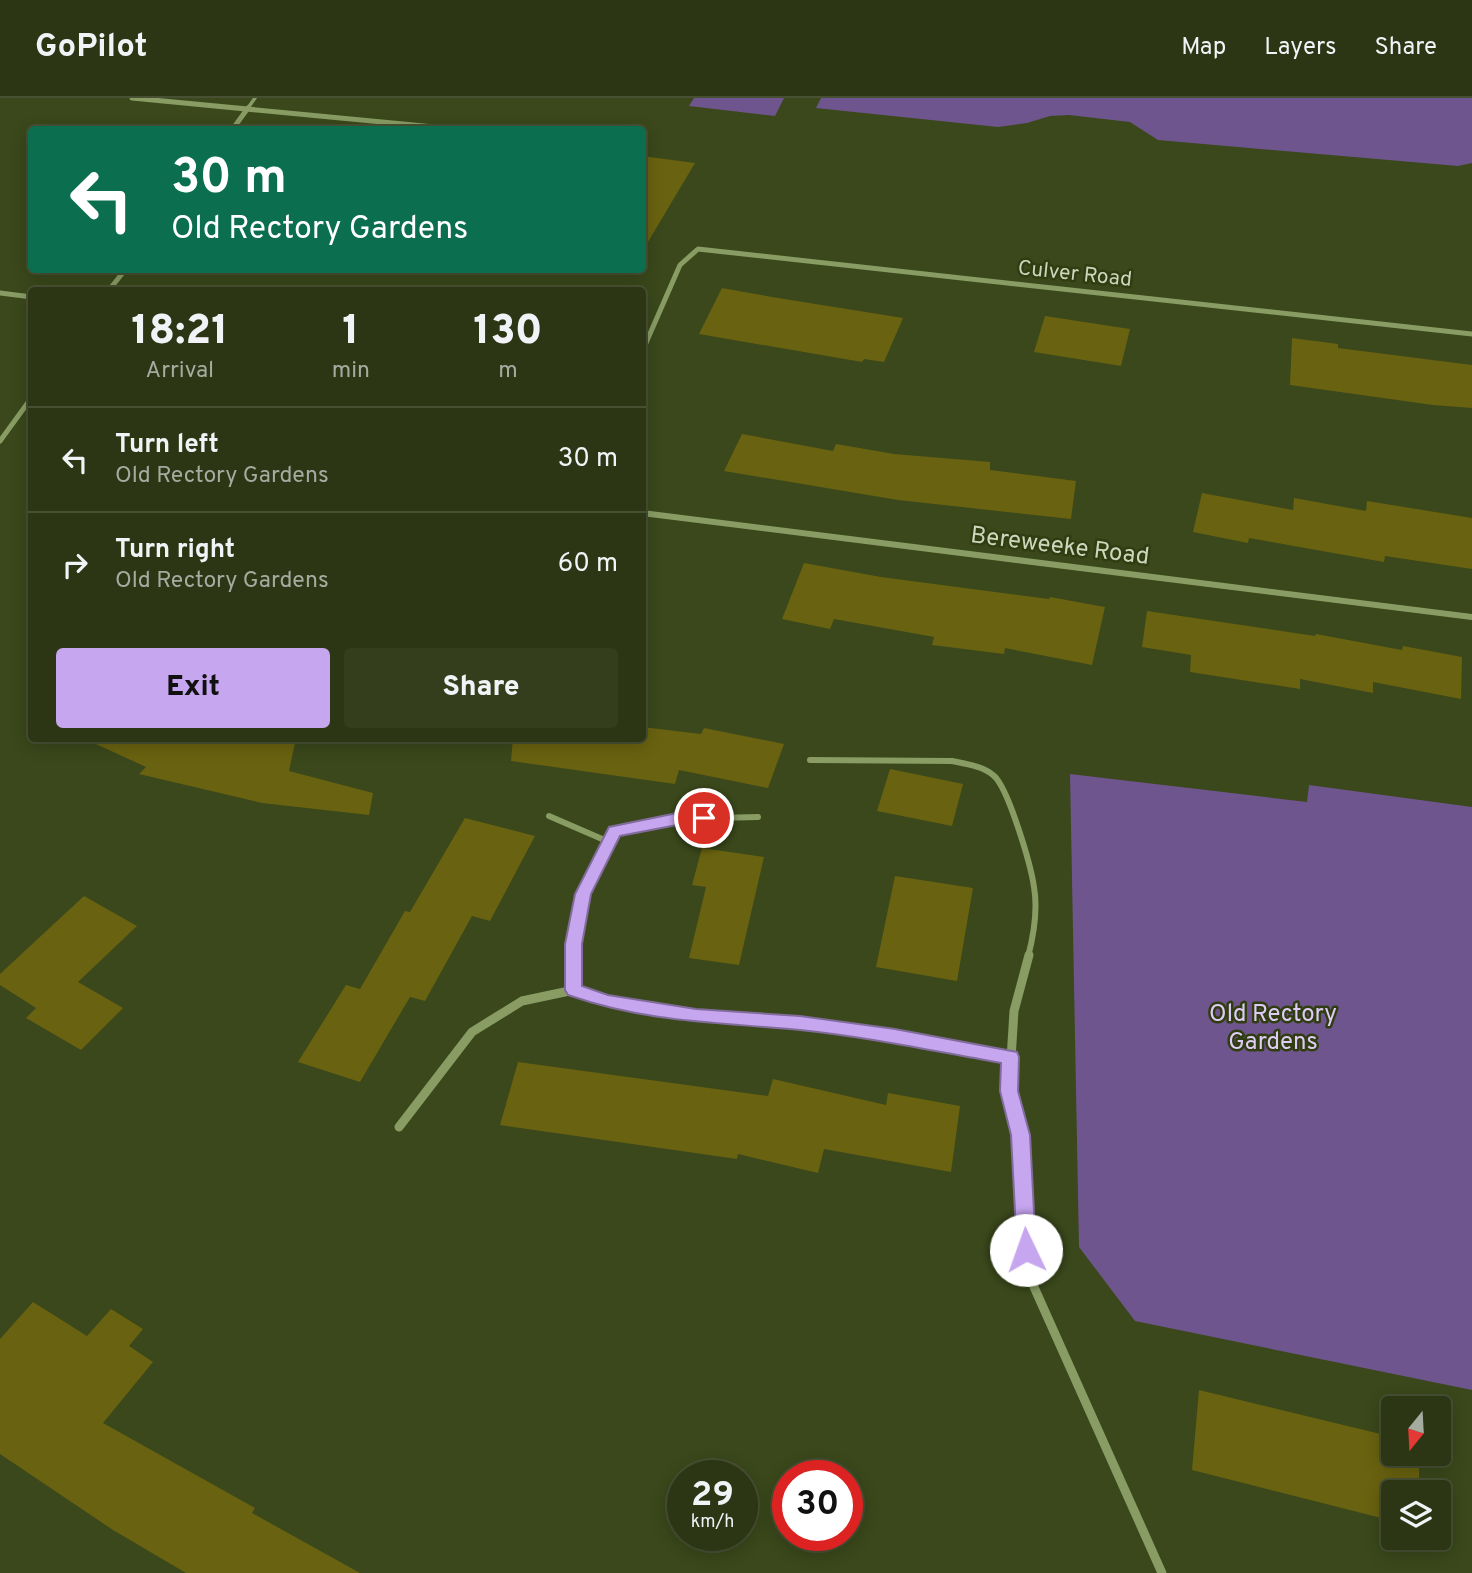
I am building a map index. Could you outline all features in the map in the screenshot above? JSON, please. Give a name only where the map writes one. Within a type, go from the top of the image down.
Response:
[{"type":"street","points":[[132,98],[426,126]]},
{"type":"street","points":[[235,126],[248,108]]},
{"type":"street","name":"Culver Road","points":[[646,343],[680,265],[698,249],[1472,334]]},
{"type":"street","points":[[111,287],[123,273]]},
{"type":"street","points":[[0,293],[28,296]]},
{"type":"street","points":[[0,441],[28,402]]},
{"type":"street","name":"Bereweeke Road","points":[[646,514],[1472,617]]},
{"type":"street","points":[[810,760],[952,761],[973,765],[994,775],[1006,791],[1034,887],[1036,911],[1035,932],[1014,1011],[1010,1057],[1009,1091],[1021,1135],[1026,1250],[1034,1287],[1162,1573]]},
{"type":"street","points":[[549,816],[609,842]]},
{"type":"street","points":[[574,990],[574,944],[583,894],[615,831],[677,819],[758,817]]},
{"type":"street","points":[[398,1127],[472,1032],[522,1001],[574,990],[608,1002],[683,1014],[800,1023],[895,1036],[1010,1057]]},
{"type":"lane","points":[[248,108],[255,98]]},
{"type":"green space","points":[[694,98],[784,98],[775,116],[689,106]]},
{"type":"green space","points":[[821,98],[1472,98],[1472,163],[1458,166],[1158,140],[1130,122],[1069,115],[1050,116],[998,127],[816,108]]},
{"type":"green space","name":"Old Rectory Gardens","points":[[1070,774],[1307,802],[1309,785],[1472,807],[1472,1390],[1135,1321],[1079,1247]]},
{"type":"building","points":[[646,157],[695,163],[646,245]]},
{"type":"building","points":[[722,288],[903,318],[884,362],[864,359],[862,362],[699,334]]},
{"type":"building","points":[[1045,316],[1130,329],[1121,366],[1034,352]]},
{"type":"building","points":[[1292,338],[1338,344],[1338,348],[1472,365],[1472,408],[1290,385]]},
{"type":"building","points":[[742,434],[833,451],[836,444],[894,454],[990,462],[990,470],[1076,481],[1071,519],[898,500],[724,471]]},
{"type":"building","points":[[1202,493],[1293,510],[1294,498],[1366,511],[1367,501],[1472,518],[1472,569],[1385,556],[1384,562],[1249,538],[1248,543],[1193,532]]},
{"type":"building","points":[[804,563],[881,577],[1049,599],[1050,597],[1105,607],[1092,665],[1005,648],[1004,654],[932,645],[934,637],[834,619],[830,629],[782,619]]},
{"type":"building","points":[[1147,611],[1315,636],[1316,634],[1402,650],[1403,646],[1462,657],[1461,699],[1373,682],[1373,693],[1300,679],[1300,689],[1190,672],[1191,655],[1142,647]]},
{"type":"building","points":[[646,727],[701,734],[704,728],[784,744],[768,788],[679,770],[675,784],[511,761],[513,742],[646,742]]},
{"type":"building","points":[[92,742],[295,742],[289,771],[373,793],[369,815],[262,803],[139,774],[146,767]]},
{"type":"building","points":[[890,769],[963,784],[952,826],[877,811]]},
{"type":"building","points":[[465,818],[535,836],[490,921],[472,916],[425,1001],[410,997],[360,1082],[298,1062],[346,985],[360,989],[405,911],[410,912]]},
{"type":"building","points":[[702,848],[764,857],[739,965],[689,958],[706,887],[692,885]]},
{"type":"building","points":[[895,876],[973,888],[957,981],[876,967]]},
{"type":"building","points":[[84,896],[137,926],[78,982],[123,1008],[81,1050],[26,1018],[36,1008],[0,985],[0,974]]},
{"type":"building","points":[[518,1062],[768,1096],[773,1079],[886,1105],[888,1093],[960,1106],[951,1172],[824,1149],[818,1173],[738,1154],[737,1159],[500,1125]]},
{"type":"building","points":[[33,1302],[87,1336],[111,1309],[143,1329],[129,1346],[153,1362],[103,1423],[255,1508],[252,1513],[360,1573],[186,1573],[113,1530],[0,1454],[0,1339]]},
{"type":"building","points":[[1199,1390],[1381,1434],[1381,1466],[1419,1466],[1419,1480],[1381,1480],[1381,1518],[1192,1470]]},
{"type":"route","points":[[704,818],[677,819],[615,831],[583,894],[574,944],[574,990],[608,1002],[696,1016],[800,1023],[895,1036],[1010,1057],[1009,1091],[1021,1135],[1026,1250]]}]
